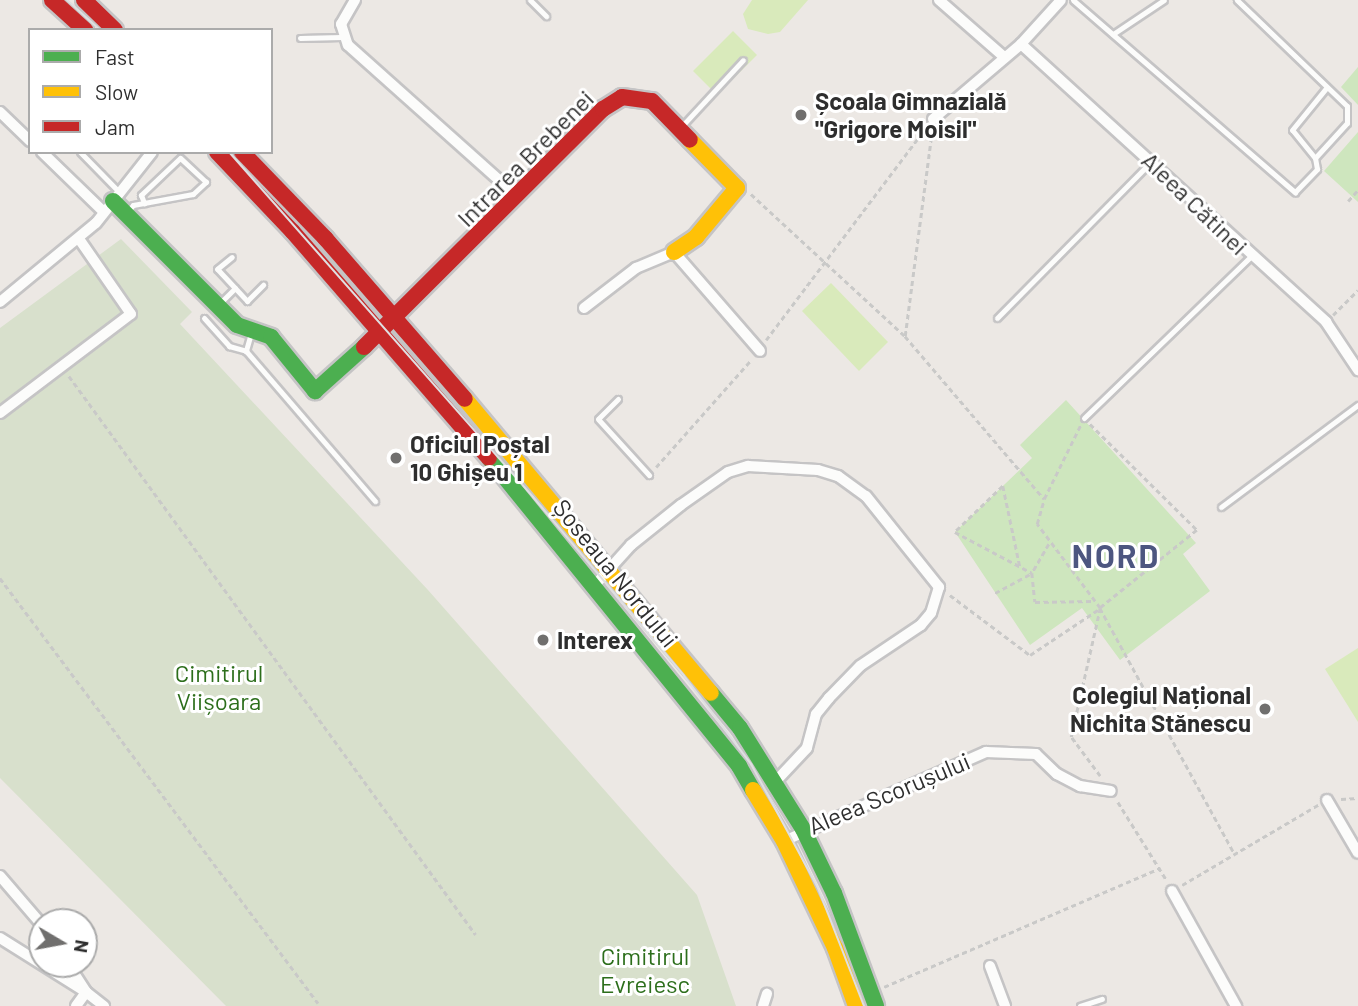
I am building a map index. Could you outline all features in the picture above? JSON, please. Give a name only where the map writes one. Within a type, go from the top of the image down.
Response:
[{"type":"main road","points":[[52,0],[83,28]]},
{"type":"main road","points":[[88,1],[113,28]]},
{"type":"main road","name":"Intrarea Brebenei","points":[[251,330],[271,337],[315,391],[378,335],[603,109],[622,97],[652,101],[737,188]]},
{"type":"main road","name":"Șoseaua Nordului","points":[[219,154],[293,232],[378,335],[529,503],[740,766],[783,841],[835,948],[856,1006]]},
{"type":"main road","name":"Șoseaua Nordului","points":[[244,154],[325,238],[611,570],[733,719],[803,829],[848,925],[876,1006]]},
{"type":"main road","points":[[674,252],[696,237],[737,188]]},
{"type":"main road","points":[[112,202],[237,325],[251,330]]},
{"type":"street","points":[[355,0],[345,12],[342,37],[518,197]]},
{"type":"street","points":[[939,0],[1003,56]]},
{"type":"street","points":[[933,119],[1003,56],[1021,44],[1061,0]]},
{"type":"street","name":"Aleea Cătinei","points":[[1021,44],[1326,322],[1358,370]]},
{"type":"street","points":[[0,112],[28,139]]},
{"type":"street","points":[[45,154],[112,202]]},
{"type":"street","points":[[0,302],[79,239],[150,154]]},
{"type":"street","points":[[0,414],[131,314],[79,239]]},
{"type":"street","points":[[584,308],[636,268],[674,252],[760,351]]},
{"type":"street","points":[[595,585],[631,545],[728,472],[748,466],[818,470],[850,483],[866,495],[939,587],[931,613],[921,625],[860,666],[829,698],[816,714],[807,748],[775,782]]},
{"type":"street","name":"Aleea Scorușului","points":[[783,841],[803,829],[986,752],[1036,754],[1057,774],[1080,786],[1111,791]]},
{"type":"street","points":[[1327,800],[1358,853]]},
{"type":"street","points":[[0,876],[28,909]]},
{"type":"street","points":[[1172,891],[1236,1006]]},
{"type":"street","points":[[0,938],[104,1006]]},
{"type":"street","points":[[990,966],[1005,1006]]},
{"type":"street","points":[[77,978],[86,992]]},
{"type":"street","points":[[76,1006],[86,992]]},
{"type":"street","points":[[763,1006],[767,994]]},
{"type":"lane","points":[[530,0],[546,16]]},
{"type":"lane","points":[[1073,0],[1295,192],[1317,170],[1315,158],[1292,130],[1328,87]]},
{"type":"lane","points":[[1113,34],[1164,0]]},
{"type":"lane","points":[[1237,0],[1328,87],[1350,114],[1315,158]]},
{"type":"lane","points":[[300,38],[342,37]]},
{"type":"lane","points":[[679,129],[743,60]]},
{"type":"lane","points":[[81,154],[112,202]]},
{"type":"lane","points":[[125,213],[144,203],[193,194],[206,182],[180,158],[142,195],[144,203]]},
{"type":"lane","points":[[997,317],[1152,161]]},
{"type":"lane","points":[[1084,418],[1251,256]]},
{"type":"lane","points":[[232,257],[217,269],[247,301],[263,285]]},
{"type":"lane","points":[[218,305],[235,288]]},
{"type":"lane","points":[[204,318],[229,346],[246,351],[375,501]]},
{"type":"lane","points":[[246,351],[251,330]]},
{"type":"lane","points":[[618,399],[598,419],[649,475]]},
{"type":"lane","points":[[1221,507],[1358,405]]},
{"type":"lane","points":[[1080,1006],[1102,999]]},
{"type":"path","points":[[649,475],[760,351],[823,259],[933,119]]},
{"type":"path","points":[[905,336],[933,119]]},
{"type":"path","points":[[737,188],[754,195],[905,336],[1044,499]]},
{"type":"path","points":[[1348,201],[1358,190]]},
{"type":"path","points":[[1326,322],[1358,290]]},
{"type":"path","points":[[63,367],[476,935]]},
{"type":"path","points":[[939,587],[1030,655],[1100,608],[1197,530],[1084,418],[1044,499],[1037,524],[1092,601],[1100,608],[1235,855]]},
{"type":"path","points":[[1020,567],[1003,486],[955,532],[1020,567],[1032,573]]},
{"type":"path","points":[[995,593],[1032,573],[1050,542]]},
{"type":"path","points":[[1032,573],[1035,601],[1092,601]]},
{"type":"path","points":[[0,578],[318,1003]]},
{"type":"path","points":[[1100,608],[1071,737],[1111,791],[1172,891],[1327,800],[1358,799]]},
{"type":"path","points":[[877,989],[1160,868]]},
{"type":"green space","points":[[752,0],[808,0],[780,32],[768,34],[748,29],[743,14]]},
{"type":"green space","points":[[733,31],[757,55],[717,95],[693,71]]},
{"type":"green space","points":[[1358,67],[1358,105],[1341,87]]},
{"type":"green space","points":[[1358,132],[1358,202],[1324,171]]},
{"type":"green space","name":"Cimitirul Viișoara","points":[[121,239],[192,312],[180,324],[428,590],[697,895],[736,1006],[226,1006],[0,778],[0,328]]},
{"type":"green space","points":[[831,283],[888,342],[859,371],[802,311]]},
{"type":"green space","points":[[1066,400],[1196,543],[1183,554],[1210,591],[1120,660],[1082,608],[1030,645],[955,532],[1032,458],[1020,445]]},
{"type":"green space","points":[[1358,648],[1358,722],[1325,669]]},
{"type":"tram line","points":[[67,0],[98,28]]},
{"type":"tram line","points":[[231,154],[533,497],[684,676],[751,764],[818,888],[864,1006]]},
{"type":"traffic: fast","points":[[113,201],[237,325],[271,337],[315,391],[364,347]]},
{"type":"traffic: fast","points":[[489,458],[739,766],[753,790]]},
{"type":"traffic: fast","points":[[711,693],[740,728],[803,829],[834,893],[876,1006]]},
{"type":"traffic: slow","points":[[674,252],[696,237],[737,188],[690,140]]},
{"type":"traffic: slow","points":[[465,399],[711,693]]},
{"type":"traffic: slow","points":[[753,790],[784,841],[835,948],[856,1006]]},
{"type":"traffic: jam","points":[[52,0],[83,28]]},
{"type":"traffic: jam","points":[[84,0],[113,28]]},
{"type":"traffic: jam","points":[[364,347],[603,109],[622,97],[652,101],[690,140]]},
{"type":"traffic: jam","points":[[219,154],[293,232],[489,458]]},
{"type":"traffic: jam","points":[[244,154],[325,238],[465,399]]},
{"type":"place","name":"Școala Gimnazială \"Grigore Moisil\"","points":[[801,115]]},
{"type":"place","name":"Oficiul Poștal 10 Ghișeu 1","points":[[396,458]]},
{"type":"place","name":"Interex","points":[[543,640]]},
{"type":"place","name":"Colegiul Național Nichita Stănescu","points":[[1265,709]]},
{"type":"district","name":"NORD","points":[[1116,555]]},
{"type":"park label","name":"Cimitirul Evreiesc","points":[[645,970]]}]
